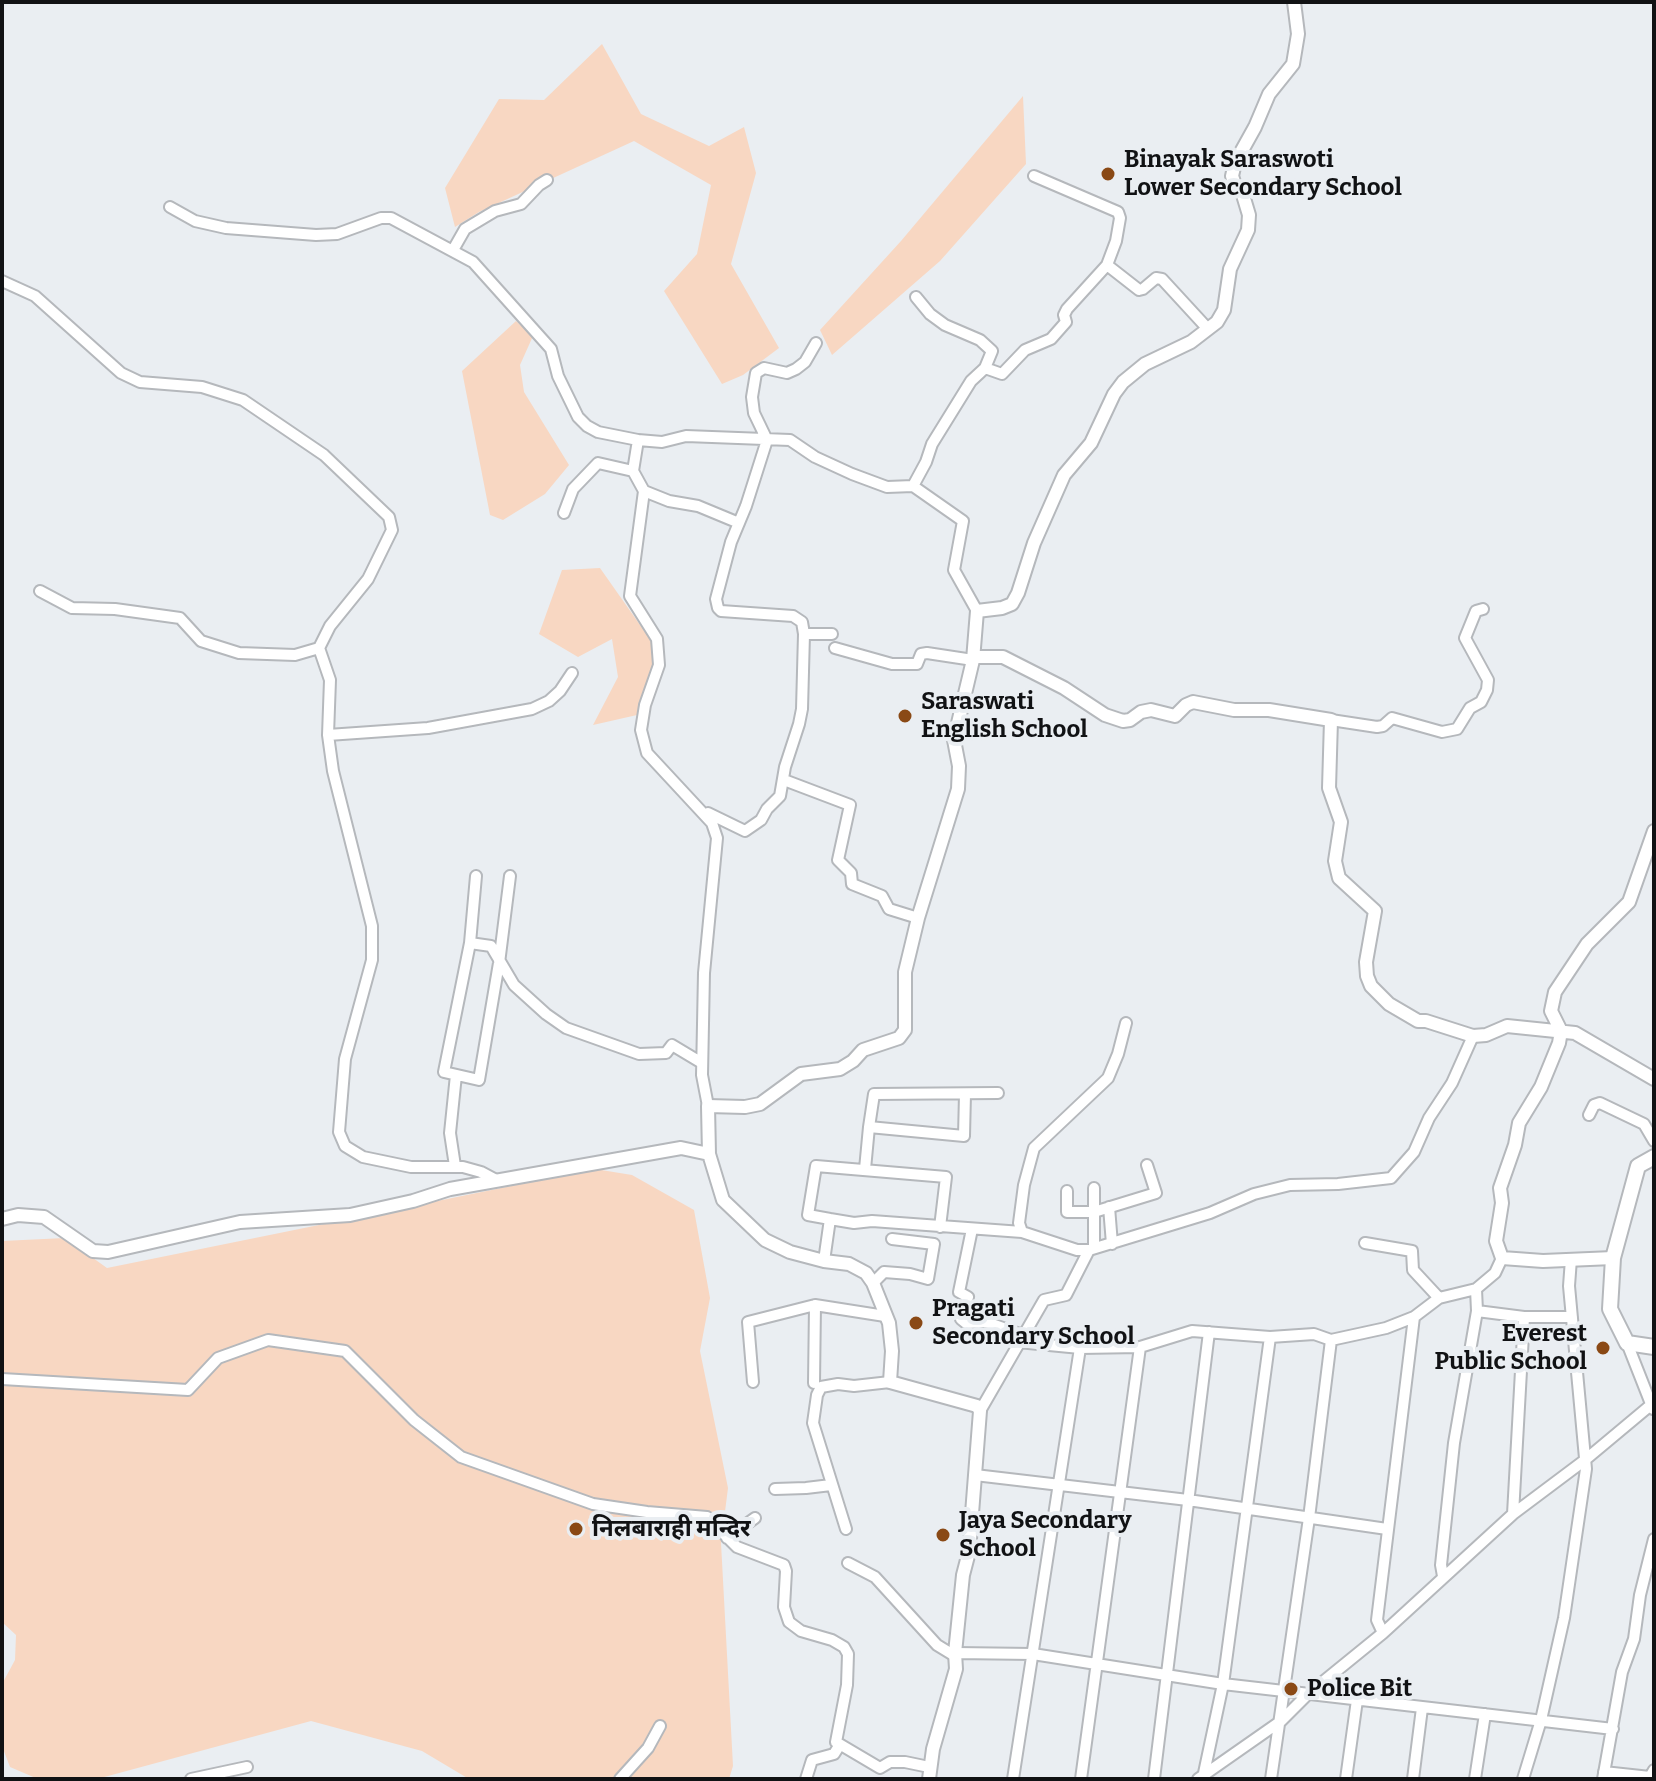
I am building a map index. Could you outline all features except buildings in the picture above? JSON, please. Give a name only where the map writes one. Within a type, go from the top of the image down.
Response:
[{"type":"main road","points":[[1654,1157],[1638,1166],[1613,1258],[1610,1309],[1627,1343],[1654,1347]]},
{"type":"street","points":[[977,611],[1012,604],[1034,543],[1064,475],[1091,443],[1123,382],[1134,370],[1191,342],[1208,329],[1224,310],[1230,269],[1248,230],[1249,215],[1243,195],[1232,176],[1259,112],[1293,64],[1298,34],[1294,2]]},
{"type":"street","points":[[985,368],[1002,374],[1025,350],[1051,339],[1066,322],[1064,315],[1067,309],[1107,265],[1116,241],[1120,223],[1118,212],[1034,176]]},
{"type":"street","points":[[453,250],[465,229],[495,211],[521,204],[547,180]]},
{"type":"street","points":[[170,207],[195,221],[226,228],[316,235],[337,234],[381,218],[391,218],[473,262],[551,349],[558,376],[578,417],[598,432],[662,442],[686,436],[790,440],[815,457],[887,487],[913,486],[963,521],[954,570],[977,611],[973,659],[954,740],[959,766],[958,789],[918,918],[905,972],[905,1030],[899,1038],[863,1050],[840,1069],[801,1074],[760,1104],[745,1107],[708,1106]]},
{"type":"street","points":[[1107,265],[1139,290],[1156,278],[1162,279],[1208,329]]},
{"type":"street","points":[[2,281],[35,296],[121,373],[140,382],[202,387],[243,400],[324,455],[389,517],[392,530],[368,579],[330,626],[319,648],[330,680],[328,735],[343,815],[372,926],[372,960],[345,1059],[339,1132],[345,1146],[363,1157],[411,1167],[455,1166],[481,1172],[496,1180]]},
{"type":"street","points":[[913,486],[956,402],[985,368],[992,351],[980,340],[945,325],[930,314],[916,297]]},
{"type":"street","points":[[703,813],[707,812],[745,831],[753,828],[780,796],[802,709],[802,622],[798,618],[721,611],[716,599],[731,542],[767,440],[754,413],[752,397],[756,373],[764,368],[787,373],[796,369],[805,362],[816,343]]},
{"type":"street","points":[[638,440],[633,471],[644,491],[630,596],[657,639],[659,665],[645,705],[641,730],[647,753],[712,823],[717,838],[704,973],[702,1063],[708,1106],[709,1154],[723,1200],[765,1240],[790,1252],[849,1264],[866,1273],[889,1323],[892,1351],[890,1382]]},
{"type":"street","points":[[564,513],[573,489],[598,463],[633,471]]},
{"type":"street","points":[[644,491],[669,501],[698,506],[739,523]]},
{"type":"street","points":[[40,591],[72,608],[115,609],[180,618],[201,641],[239,653],[295,655],[319,648]]},
{"type":"street","points":[[835,648],[892,664],[917,664],[921,654],[927,653],[973,659],[1003,657],[1064,688],[1105,715],[1123,721],[1151,710],[1175,716],[1193,702],[1234,710],[1269,710],[1377,727],[1398,718],[1442,732],[1457,729],[1470,708],[1481,702],[1487,690],[1488,680],[1465,638],[1476,611],[1483,609]]},
{"type":"street","points":[[804,634],[832,634]]},
{"type":"street","points":[[328,735],[428,728],[518,713],[549,701],[572,673]]},
{"type":"street","points":[[1331,720],[1329,788],[1341,822],[1335,861],[1339,878],[1375,911],[1366,962],[1371,986],[1389,1004],[1418,1021],[1473,1036],[1486,1035],[1507,1026],[1575,1033],[1654,1079]]},
{"type":"street","points":[[784,780],[850,805],[838,860],[851,873],[852,884],[882,896],[889,909],[918,918]]},
{"type":"street","points":[[972,1229],[959,1292],[968,1297],[961,1319],[966,1323],[986,1322],[1020,1338],[1080,1348],[1140,1347],[1192,1331],[1270,1337],[1314,1334],[1331,1340],[1386,1328],[1414,1317],[1439,1298],[1476,1289],[1495,1273],[1502,1258],[1496,1241],[1502,1203],[1502,1177],[1515,1145],[1519,1123],[1551,1064],[1561,1031],[1551,1011],[1555,992],[1587,944],[1629,902],[1654,831]]},
{"type":"street","points":[[476,876],[470,943],[444,1072],[479,1080],[510,876]]},
{"type":"street","points":[[470,943],[491,946],[514,985],[566,1028],[639,1054],[666,1053],[672,1045],[702,1063]]},
{"type":"street","points":[[1022,1232],[1019,1223],[1024,1185],[1034,1148],[1108,1078],[1126,1023]]},
{"type":"street","points":[[873,1283],[884,1272],[910,1274],[928,1282],[938,1227],[946,1177],[816,1166],[808,1215],[830,1219],[938,1227],[1022,1232],[1077,1250],[1092,1249],[1210,1213],[1254,1194],[1290,1185],[1391,1178],[1414,1152],[1429,1118],[1452,1083],[1473,1036]]},
{"type":"street","points":[[455,1166],[450,1133],[456,1075]]},
{"type":"street","points":[[865,1169],[874,1094],[998,1093]]},
{"type":"street","points":[[869,1127],[964,1136],[965,1094]]},
{"type":"street","points":[[1589,1115],[1594,1105],[1600,1103],[1644,1124],[1654,1141]]},
{"type":"street","points":[[2,1219],[18,1215],[44,1217],[93,1251],[108,1252],[240,1222],[350,1215],[450,1189],[681,1148],[709,1154]]},
{"type":"street","points":[[1067,1191],[1067,1212],[1094,1212],[1156,1193],[1147,1165]]},
{"type":"street","points":[[2,1379],[188,1390],[218,1358],[268,1340],[345,1351],[414,1420],[461,1457],[593,1504],[707,1517],[719,1525],[737,1547],[784,1565],[784,1607],[789,1622],[801,1631],[832,1640],[844,1647],[848,1654],[847,1685],[836,1742],[880,1768],[890,1762],[905,1762],[929,1773],[956,1669],[980,1411],[1044,1300],[1066,1295],[1092,1249],[1094,1188]]},
{"type":"street","points":[[1109,1207],[1112,1244]]},
{"type":"street","points":[[824,1261],[830,1219]]},
{"type":"street","points":[[892,1239],[934,1244]]},
{"type":"street","points":[[1365,1243],[1412,1251],[1413,1270],[1439,1298]]},
{"type":"street","points":[[1502,1258],[1543,1261],[1613,1258]]},
{"type":"street","points":[[1523,1779],[1541,1720],[1564,1618],[1585,1460],[1569,1286],[1571,1259]]},
{"type":"street","points":[[1443,1576],[1441,1565],[1454,1443],[1477,1311],[1476,1289]]},
{"type":"street","points":[[753,1382],[748,1322],[815,1305],[885,1316]]},
{"type":"street","points":[[814,1383],[815,1305]]},
{"type":"street","points":[[1477,1311],[1524,1317],[1572,1317]]},
{"type":"street","points":[[1383,1633],[1377,1620],[1414,1317]]},
{"type":"street","points":[[1513,1514],[1524,1317]]},
{"type":"street","points":[[1154,1779],[1209,1332]]},
{"type":"street","points":[[1202,1777],[1223,1684],[1270,1337]]},
{"type":"street","points":[[1271,1779],[1286,1690],[1331,1340]]},
{"type":"street","points":[[1202,1777],[1281,1721],[1513,1514],[1653,1408],[1627,1343]]},
{"type":"street","points":[[1081,1779],[1140,1347]]},
{"type":"street","points":[[1013,1779],[1080,1348]]},
{"type":"street","points":[[846,1529],[813,1423],[821,1387],[890,1382],[977,1406],[980,1411]]},
{"type":"street","points":[[975,1475],[1188,1500],[1387,1529]]},
{"type":"street","points":[[775,1489],[831,1485]]},
{"type":"street","points":[[727,1538],[755,1518]]},
{"type":"street","points":[[1651,1776],[1604,1776],[1622,1672],[1634,1639],[1640,1595],[1654,1539]]},
{"type":"street","points":[[848,1563],[875,1577],[937,1645],[955,1655],[1033,1654],[1223,1684],[1613,1729]]},
{"type":"street","points":[[1346,1779],[1357,1700]]},
{"type":"street","points":[[1413,1779],[1422,1708]]},
{"type":"street","points":[[1475,1779],[1485,1714]]},
{"type":"street","points":[[620,1779],[648,1748],[660,1726]]},
{"type":"street","points":[[806,1779],[812,1760],[834,1754],[839,1746]]},
{"type":"street","points":[[191,1779],[247,1767]]},
{"type":"shaded area","points":[[602,44],[641,114],[709,146],[744,127],[756,173],[731,264],[779,348],[743,375],[722,384],[664,291],[697,254],[711,185],[634,141],[479,212],[455,227],[445,188],[499,99],[544,100]]},
{"type":"shaded area","points":[[1023,96],[1026,164],[940,261],[832,355],[820,330],[901,241]]},
{"type":"shaded area","points":[[516,321],[533,336],[520,365],[524,392],[569,465],[545,494],[503,520],[490,515],[462,371]]},
{"type":"shaded area","points":[[600,568],[652,642],[654,666],[637,715],[593,725],[618,677],[612,639],[578,657],[539,634],[562,570]]},
{"type":"shaded area","points":[[595,1169],[632,1175],[694,1210],[710,1298],[700,1351],[728,1488],[721,1543],[733,1766],[729,1779],[469,1779],[422,1751],[311,1721],[97,1779],[38,1779],[10,1767],[2,1746],[2,1684],[15,1660],[16,1635],[2,1622],[2,1241],[65,1238],[107,1268]]},
{"type":"place","name":"Binayak Saraswoti Lower Secondary School","points":[[1108,174]]},
{"type":"place","name":"Saraswati English School","points":[[905,716]]},
{"type":"place","name":"Pragati Secondary School","points":[[916,1323]]},
{"type":"place","name":"Everest Public School","points":[[1603,1348]]},
{"type":"place","name":"निलबाराही मन्दिर","points":[[576,1529]]},
{"type":"place","name":"Jaya Secondary School","points":[[943,1535]]},
{"type":"place","name":"Police Bit","points":[[1291,1689]]}]
